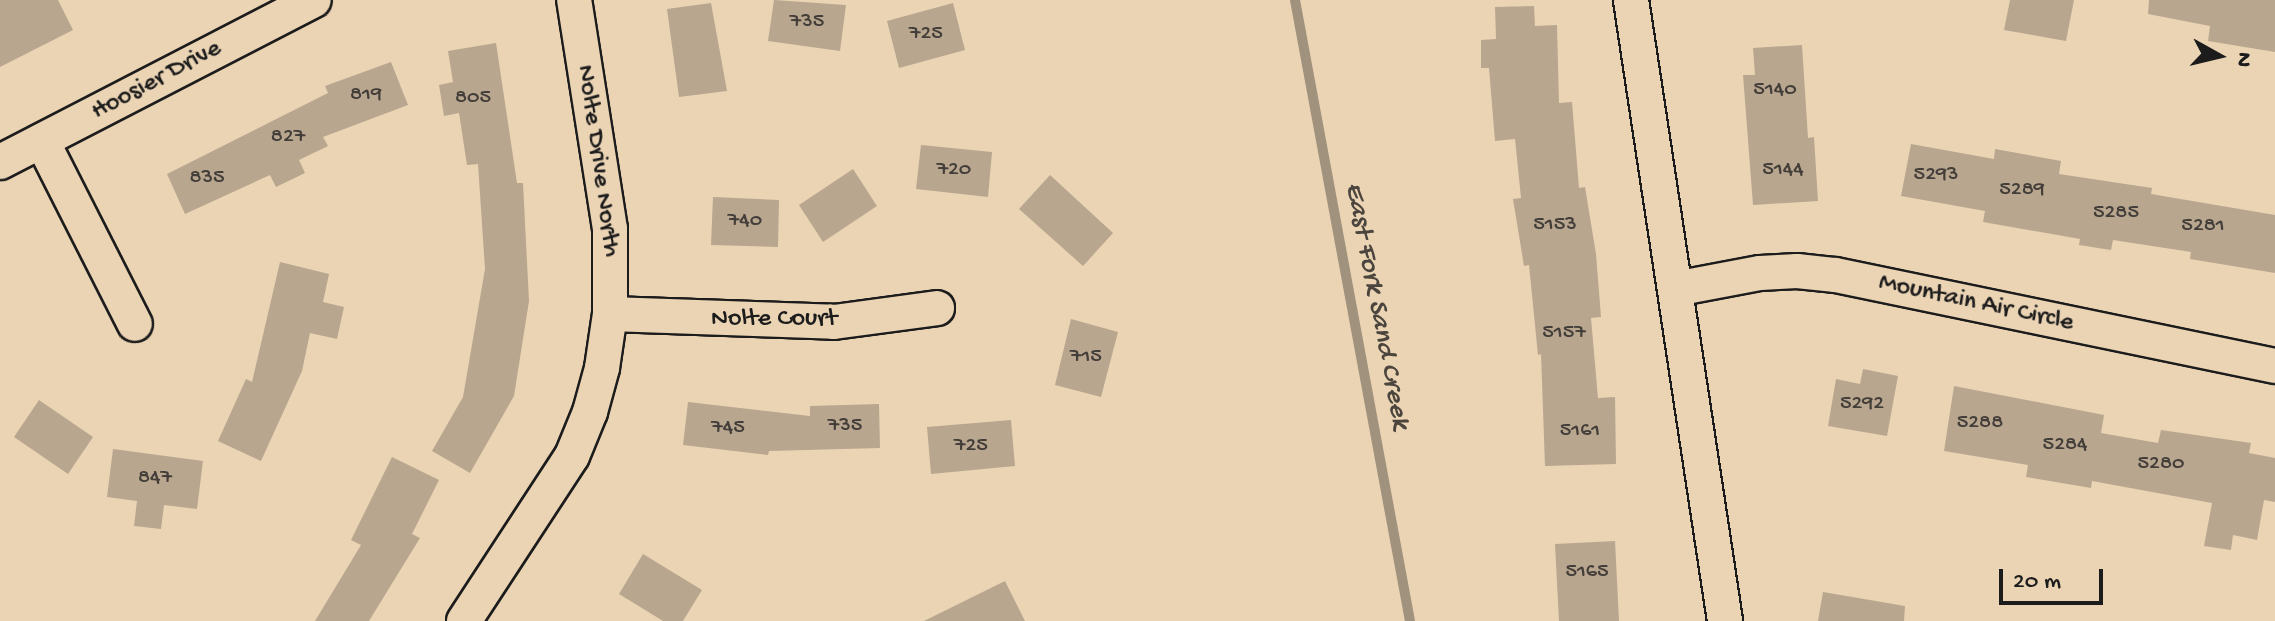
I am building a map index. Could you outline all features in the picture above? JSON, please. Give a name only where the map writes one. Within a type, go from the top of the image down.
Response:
[{"type":"street","name":"Hoosier Drive","points":[[0,162],[314,0]]},
{"type":"street","name":"Nolte Drive North","points":[[479,616],[572,456],[590,412],[602,368],[610,314],[610,229],[574,0]]},
{"type":"street","points":[[1631,0],[1725,621]]},
{"type":"street","points":[[42,141],[135,324]]},
{"type":"street","name":"Mountain Air Circle","points":[[1675,289],[1760,273],[1797,271],[1836,275],[2275,366]]},
{"type":"street","name":"Nolte Court","points":[[610,314],[834,322],[937,308]]},
{"type":"building","points":[[0,0],[58,0],[73,30],[0,67]]},
{"type":"building","points":[[774,0],[846,5],[840,51],[768,41]]},
{"type":"building","points":[[2010,0],[2074,0],[2066,41],[2004,30]]},
{"type":"building","points":[[2149,0],[2275,0],[2275,52],[2208,41],[2210,26],[2148,14]]},
{"type":"building","points":[[711,3],[727,91],[679,97],[667,9]]},
{"type":"building","points":[[953,3],[965,50],[899,68],[887,21]]},
{"type":"building","points":[[1534,6],[1535,26],[1557,25],[1559,103],[1572,102],[1579,188],[1585,187],[1596,254],[1601,317],[1591,318],[1598,398],[1615,397],[1616,464],[1545,466],[1541,354],[1538,355],[1529,265],[1524,266],[1513,199],[1521,198],[1515,139],[1495,141],[1489,68],[1481,68],[1481,40],[1496,39],[1495,7]]},
{"type":"building","points":[[496,43],[517,183],[523,183],[529,301],[514,396],[470,473],[432,451],[463,397],[485,269],[478,164],[467,165],[459,113],[444,116],[439,85],[453,82],[448,51]]},
{"type":"building","points":[[1802,45],[1808,138],[1814,137],[1818,201],[1753,205],[1743,75],[1755,75],[1753,48]]},
{"type":"building","points":[[391,62],[408,105],[323,137],[328,146],[299,160],[305,173],[276,187],[270,175],[185,214],[167,174],[328,93],[325,86]]},
{"type":"building","points":[[1911,144],[1994,159],[1995,149],[2061,161],[2059,174],[2152,188],[2151,194],[2275,215],[2275,273],[2190,259],[2191,252],[2113,240],[2111,250],[2079,245],[2080,239],[1983,222],[1985,211],[1901,196]]},
{"type":"building","points":[[921,145],[992,152],[988,197],[916,189]]},
{"type":"building","points":[[853,169],[877,206],[823,242],[799,205]]},
{"type":"building","points":[[1050,175],[1113,233],[1083,266],[1019,209]]},
{"type":"building","points":[[713,197],[779,200],[778,247],[711,245]]},
{"type":"building","points":[[280,262],[329,274],[323,302],[344,307],[337,339],[310,333],[302,371],[261,461],[218,441],[246,379],[252,382]]},
{"type":"building","points":[[1071,319],[1118,332],[1101,397],[1055,385]]},
{"type":"building","points":[[1863,369],[1898,376],[1887,436],[1828,426],[1836,379],[1860,384]]},
{"type":"building","points":[[1954,386],[2104,415],[2101,433],[2158,443],[2161,430],[2251,443],[2249,453],[2275,458],[2275,502],[2264,500],[2257,540],[2233,535],[2231,550],[2204,546],[2212,503],[2092,481],[2091,488],[2026,477],[2028,465],[1944,451]]},
{"type":"building","points":[[39,400],[93,437],[68,474],[14,437]]},
{"type":"building","points":[[688,402],[810,416],[810,406],[879,404],[880,448],[769,451],[768,455],[683,445]]},
{"type":"building","points":[[1011,420],[1015,466],[931,474],[927,427]]},
{"type":"building","points":[[113,449],[203,461],[197,509],[164,505],[161,529],[134,526],[137,501],[107,497]]},
{"type":"building","points":[[392,457],[439,480],[412,534],[420,538],[369,621],[315,621],[361,545],[351,540]]},
{"type":"building","points":[[1615,541],[1619,621],[1559,621],[1555,544]]},
{"type":"building","points":[[643,554],[702,590],[683,621],[663,621],[619,594]]},
{"type":"building","points":[[1005,581],[1025,621],[924,621]]},
{"type":"building","points":[[1823,592],[1905,606],[1904,621],[1818,621]]},
{"type":"waterway","name":"East Fork Sand Creek","points":[[1295,0],[1410,621]]}]
